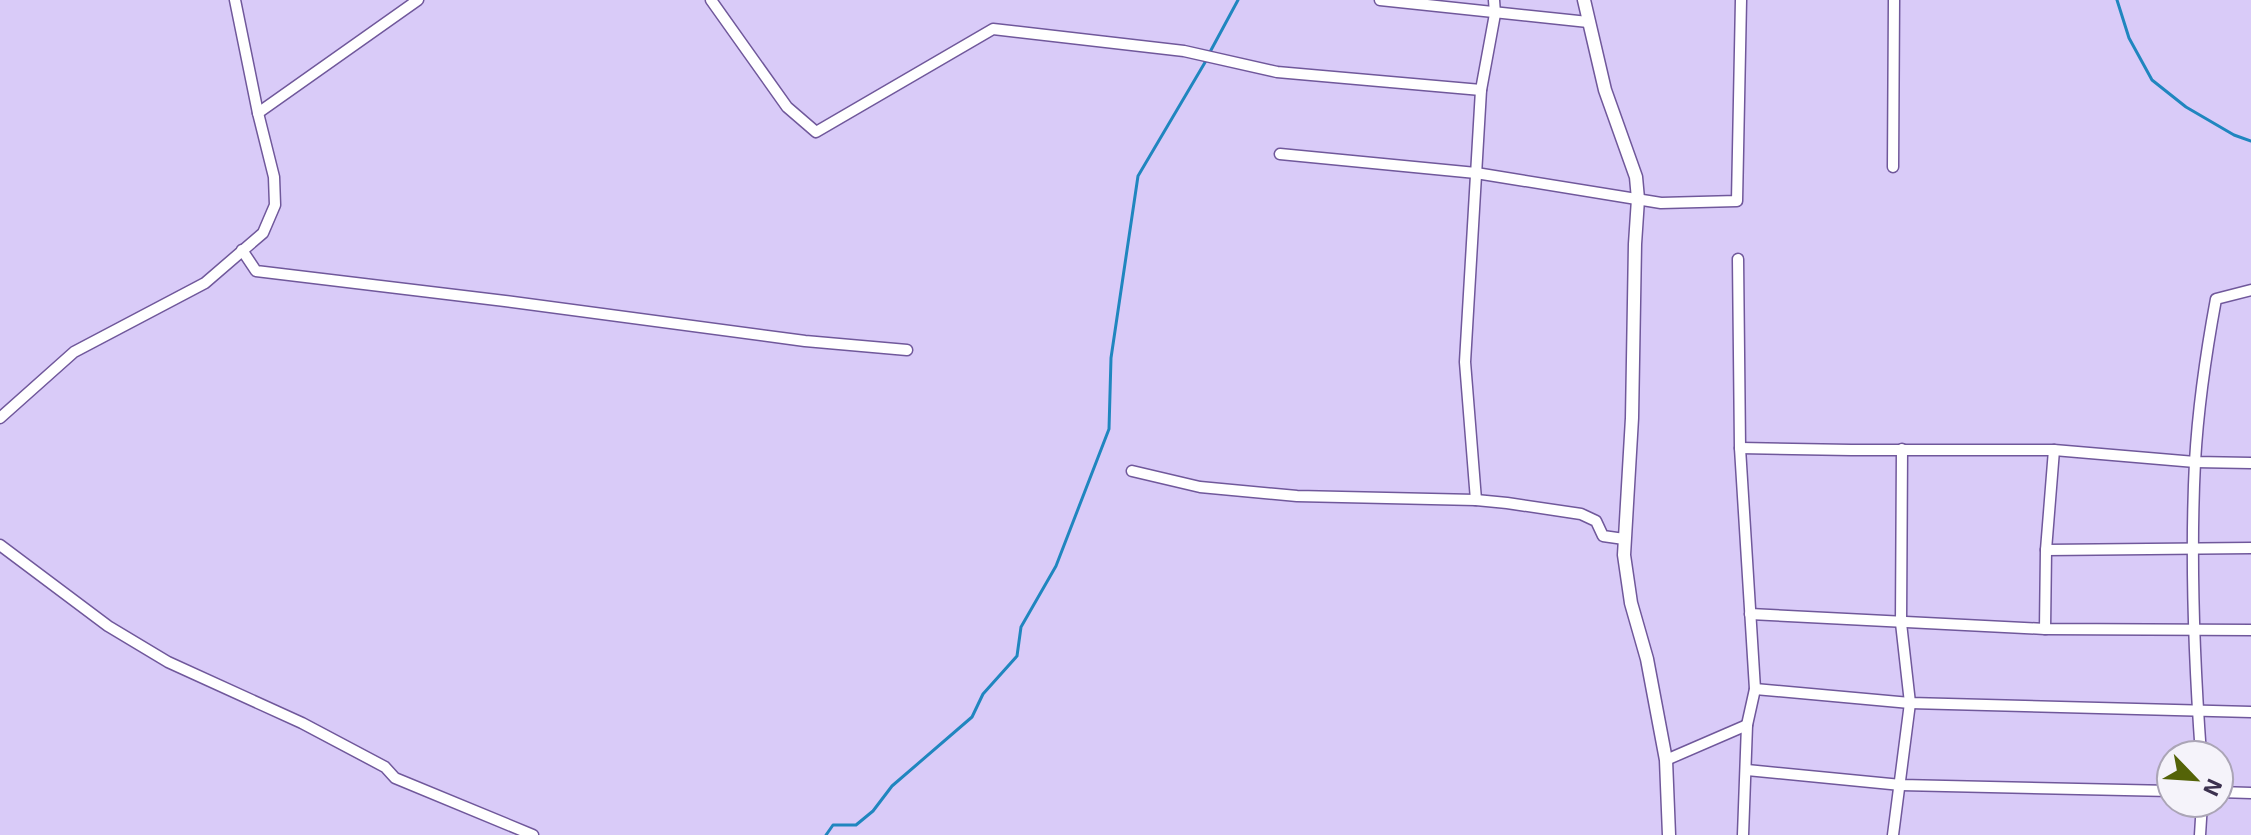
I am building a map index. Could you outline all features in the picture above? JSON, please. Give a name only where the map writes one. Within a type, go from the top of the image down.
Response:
[{"type":"street","points":[[0,418],[74,352],[205,283],[263,233],[275,205],[274,177],[235,0]]},
{"type":"street","points":[[258,113],[418,0]]},
{"type":"street","points":[[711,0],[787,107],[816,132],[993,29],[1184,51],[1277,72],[1481,90]]},
{"type":"street","points":[[1380,0],[1588,22]]},
{"type":"street","points":[[1476,500],[1465,362],[1481,90],[1495,14],[1494,0]]},
{"type":"street","points":[[1584,0],[1605,90],[1636,177],[1638,199],[1631,433],[1624,539],[1631,603],[1647,659],[1666,760],[1669,835]]},
{"type":"street","points":[[1280,154],[1476,173],[1661,203],[1737,201],[1741,0]]},
{"type":"street","points":[[1893,167],[1894,0]]},
{"type":"street","points":[[242,250],[256,271],[805,341],[907,350]]},
{"type":"street","points":[[1738,259],[1740,448],[1755,689],[1747,725],[1743,835]]},
{"type":"street","points":[[2200,739],[2193,630],[2195,462],[2205,363],[2216,299],[2251,290]]},
{"type":"street","points":[[1740,448],[2054,450],[2195,462],[2251,463]]},
{"type":"street","points":[[1893,835],[1910,703],[1901,623],[1902,449]]},
{"type":"street","points":[[2045,629],[2046,550],[2054,450]]},
{"type":"street","points":[[1132,471],[1200,487],[1297,496],[1476,500],[1581,514],[1596,521],[1603,536],[1624,539]]},
{"type":"street","points":[[0,545],[108,626],[168,662],[302,723],[385,767],[395,778],[533,835]]},
{"type":"street","points":[[2046,550],[2251,548]]},
{"type":"street","points":[[1750,614],[2045,629],[2251,630]]},
{"type":"street","points":[[1755,689],[1910,703],[2251,712]]},
{"type":"street","points":[[1666,760],[1747,725]]},
{"type":"street","points":[[1747,770],[1901,785],[2155,791]]},
{"type":"waterway","points":[[1210,52],[1238,0]]},
{"type":"waterway","points":[[2117,0],[2129,38],[2152,80],[2186,107],[2234,135],[2251,141]]},
{"type":"waterway","points":[[826,835],[833,825],[856,825],[873,811],[892,786],[972,717],[983,694],[1017,656],[1021,627],[1056,566],[1109,429],[1111,358],[1138,176],[1207,59]]}]
